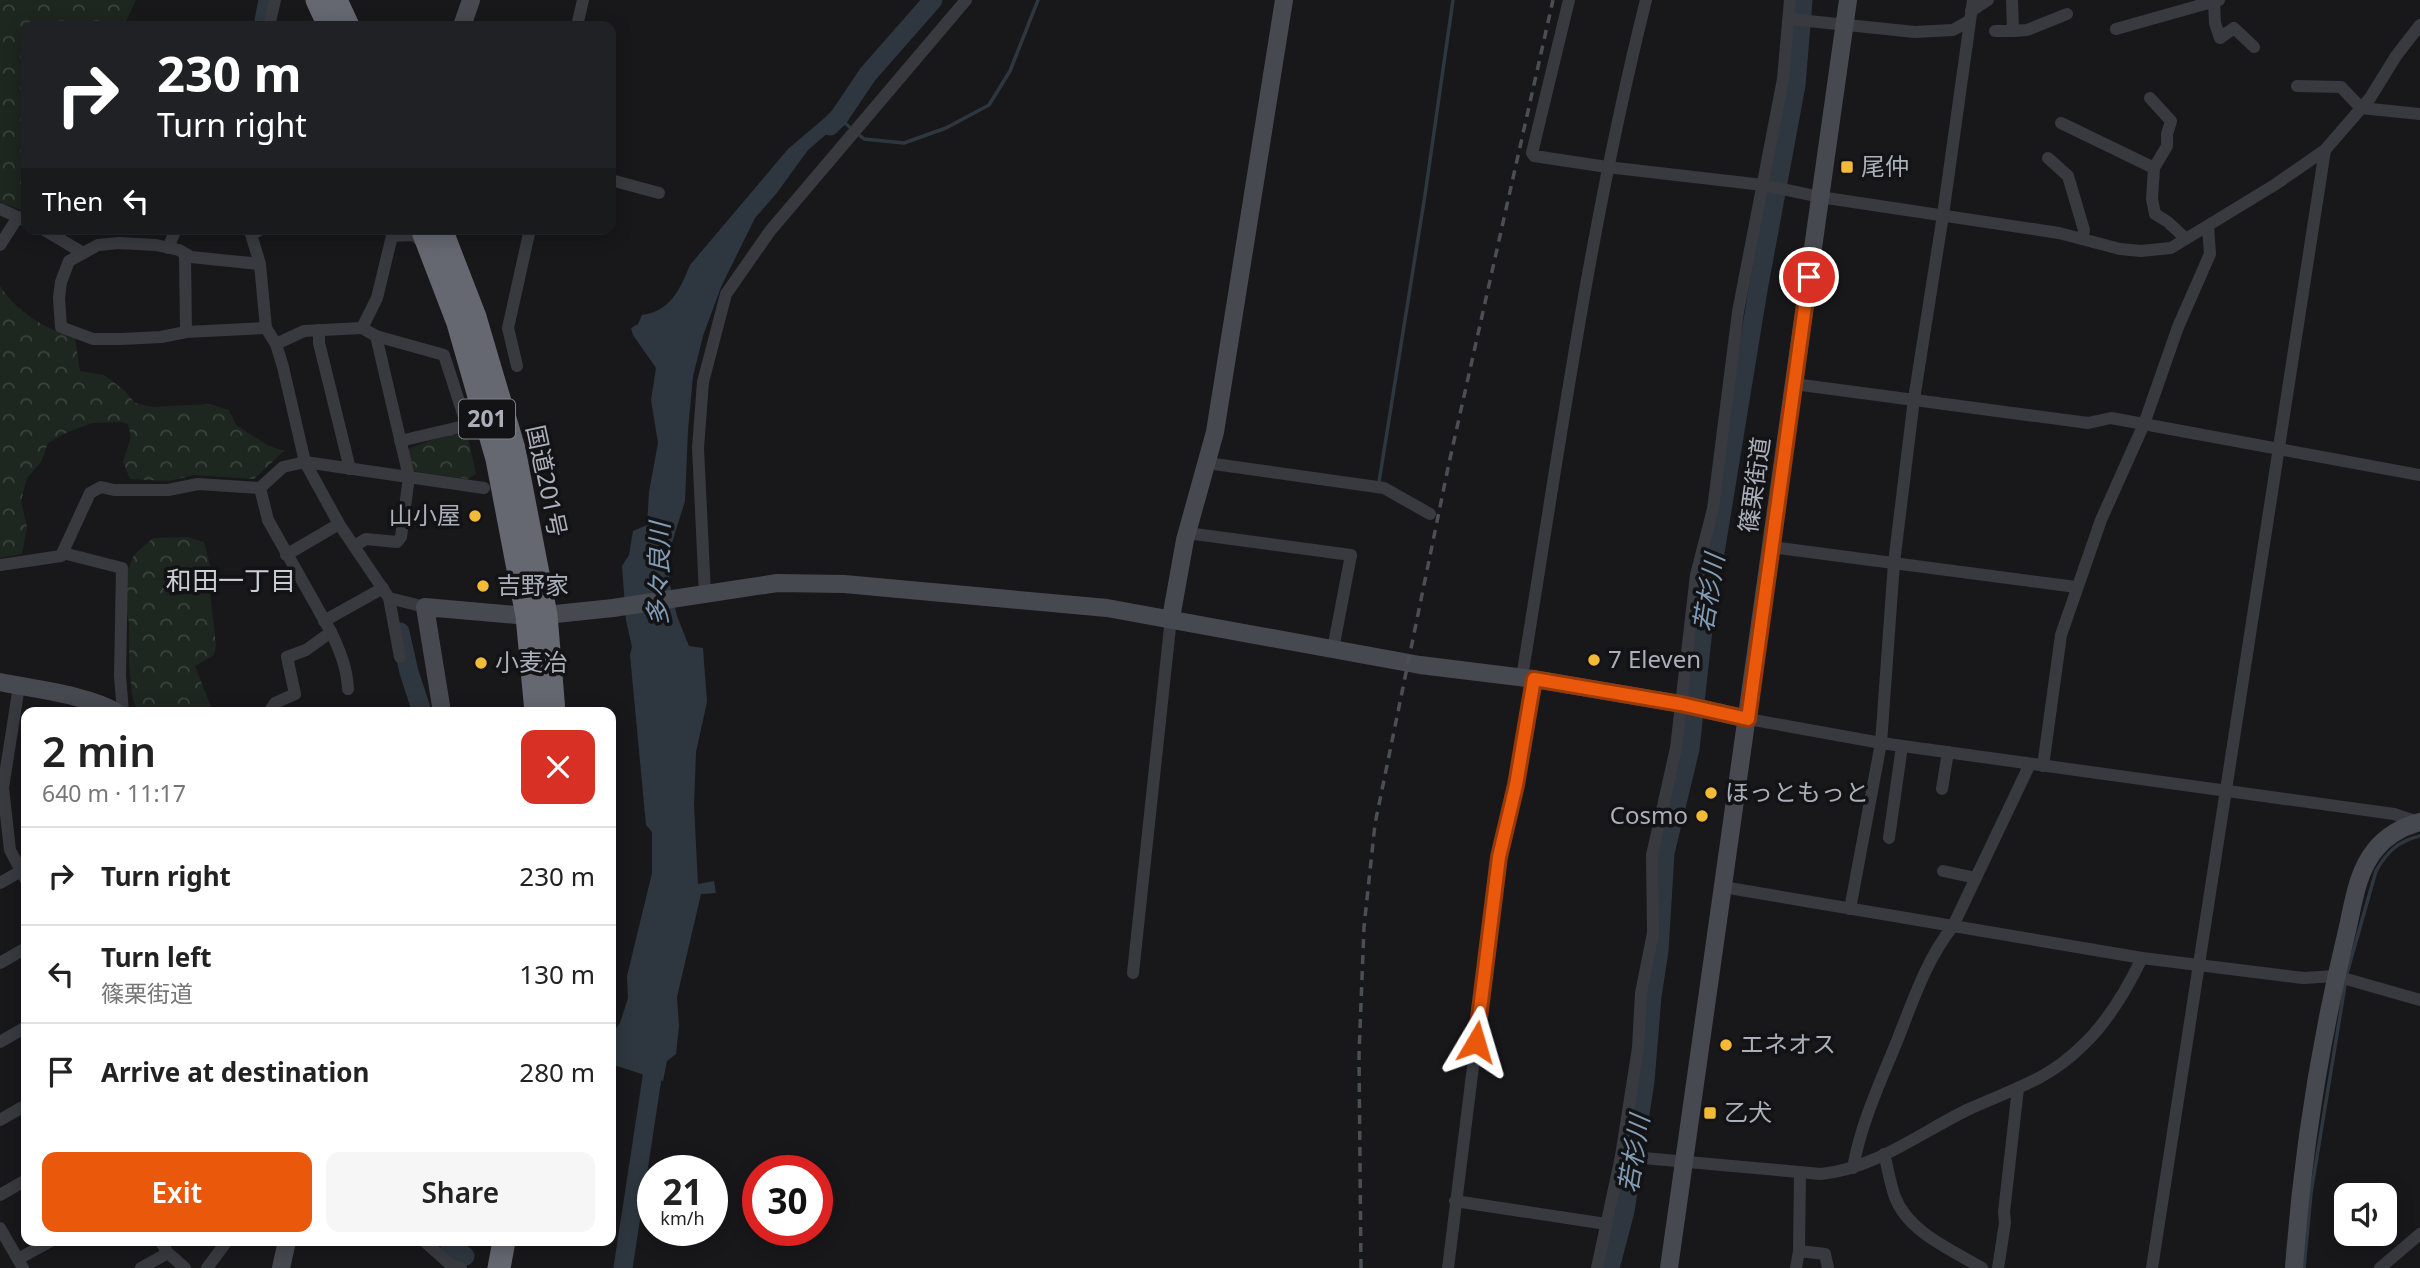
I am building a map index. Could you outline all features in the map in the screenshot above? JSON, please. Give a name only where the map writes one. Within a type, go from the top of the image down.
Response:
[{"type":"highway","points":[[317,0],[327,21]]},
{"type":"highway","points":[[336,0],[346,21]]},
{"type":"highway","name":"国道201号","points":[[430,236],[497,459],[537,615],[553,707]]},
{"type":"highway","name":"国道201号","points":[[536,707],[537,615]]},
{"type":"highway","points":[[483,1268],[487,1246]]},
{"type":"highway","points":[[499,1268],[503,1246]]},
{"type":"street","points":[[270,21],[275,0]]},
{"type":"street","points":[[464,21],[471,0]]},
{"type":"street","points":[[578,21],[583,0]]},
{"type":"street","points":[[701,595],[698,448],[703,382],[726,294],[770,231],[966,0]]},
{"type":"street","points":[[1133,973],[1171,618],[1187,533],[1215,432],[1226,372],[1284,0]]},
{"type":"street","points":[[1569,0],[1532,153],[1534,156],[1763,185],[1820,197],[2059,233],[2120,249],[2141,251],[2171,248],[2325,150],[2361,108],[2420,24]]},
{"type":"street","points":[[1448,1268],[1499,857],[1516,785],[1528,678],[1607,167],[1646,0]]},
{"type":"street","points":[[1597,1268],[1621,1156],[1639,1048],[1641,993],[1653,933],[1652,855],[1676,748],[1696,575],[1713,509],[1738,312],[1783,79],[1789,19],[1786,0]]},
{"type":"street","name":"篠栗街道","points":[[1670,1268],[1847,0]]},
{"type":"street","points":[[1789,19],[1915,32],[1952,30],[1971,11],[1988,0]]},
{"type":"street","points":[[2012,0],[2013,31]]},
{"type":"street","points":[[2116,29],[2193,4],[2216,1],[2215,23],[2220,38],[2234,28],[2254,47]]},
{"type":"street","points":[[1850,909],[1881,743],[1894,564],[1914,399],[1971,11]]},
{"type":"street","points":[[1995,32],[2027,30],[2067,14]]},
{"type":"street","points":[[2297,86],[2342,86],[2361,108],[2420,114]]},
{"type":"street","points":[[2150,97],[2171,121],[2167,146],[2154,168],[2152,199],[2155,214],[2186,239]]},
{"type":"street","points":[[2061,123],[2154,168]]},
{"type":"street","points":[[2152,1268],[2325,150]]},
{"type":"street","points":[[2048,158],[2068,176],[2084,230],[2082,239]]},
{"type":"street","points":[[616,181],[659,193]]},
{"type":"street","points":[[0,209],[21,219]]},
{"type":"street","points":[[0,245],[21,220]]},
{"type":"street","points":[[1853,1168],[1859,1134],[1923,975],[1937,946],[1953,926],[2037,765],[2061,635],[2076,587],[2101,520],[2144,424],[2178,327],[2210,254],[2208,226]]},
{"type":"street","points":[[53,235],[83,253]]},
{"type":"street","points":[[168,248],[173,235]]},
{"type":"street","points":[[255,235],[267,328],[276,344],[304,462],[339,524],[386,593],[400,657]]},
{"type":"street","points":[[362,328],[377,298],[391,235]]},
{"type":"street","points":[[517,366],[508,328],[529,235]]},
{"type":"street","points":[[260,264],[191,257],[168,248],[119,243],[98,245],[69,261],[61,282],[59,298],[61,327],[93,339],[161,337],[186,332],[267,328]]},
{"type":"street","points":[[185,254],[186,332]]},
{"type":"street","points":[[276,344],[304,331],[362,328],[376,336],[444,355],[465,420],[464,426],[400,441]]},
{"type":"street","points":[[319,331],[319,343],[350,469]]},
{"type":"street","points":[[354,546],[366,539],[397,542],[401,537],[409,477],[376,336]]},
{"type":"street","points":[[1794,384],[2088,423],[2112,418],[2420,475]]},
{"type":"street","points":[[0,565],[61,556],[90,493],[102,487],[114,490],[168,490],[198,484],[260,488],[283,467],[304,462],[484,488]]},
{"type":"street","points":[[1207,463],[1384,488],[1430,514]]},
{"type":"street","points":[[260,488],[268,520],[340,650],[348,689]]},
{"type":"street","points":[[286,555],[339,524]]},
{"type":"street","points":[[1187,533],[1351,555],[1333,649]]},
{"type":"street","points":[[1771,547],[2076,587]]},
{"type":"street","points":[[63,553],[122,569],[120,676],[123,707]]},
{"type":"street","points":[[272,707],[275,702],[295,694],[287,657],[306,650],[327,627],[386,593],[425,607],[537,615],[622,606],[776,583],[832,583],[1094,607],[1171,618],[1420,665],[1528,678],[1681,704],[1881,743],[2225,789],[2394,814],[2419,822]]},
{"type":"street","points":[[425,607],[441,707]]},
{"type":"street","points":[[0,682],[107,707]]},
{"type":"street","points":[[19,686],[3,788],[9,850],[21,870]]},
{"type":"street","points":[[1889,838],[1902,746]]},
{"type":"street","points":[[1942,789],[1948,752]]},
{"type":"street","points":[[2294,1268],[2303,1166],[2343,978],[2360,876],[2375,850],[2393,832],[2419,822]]},
{"type":"street","points":[[1943,871],[1976,878]]},
{"type":"street","points":[[0,883],[21,876]]},
{"type":"street","points":[[1723,887],[2142,958],[2304,978],[2343,978],[2420,999]]},
{"type":"street","points":[[0,963],[21,951]]},
{"type":"street","points":[[1621,1156],[1822,1174],[1853,1168],[1967,1110],[2040,1079],[2057,1068],[2083,1045],[2106,1018],[2142,958]]},
{"type":"street","points":[[0,1042],[21,1030]]},
{"type":"street","points":[[1998,1268],[2018,1088]]},
{"type":"street","points":[[0,1120],[21,1108]]},
{"type":"street","points":[[1884,1154],[1894,1196],[1901,1209],[1930,1237],[1982,1268]]},
{"type":"street","points":[[1796,1268],[1799,1251],[1800,1172]]},
{"type":"street","points":[[0,1195],[21,1183]]},
{"type":"street","points":[[1455,1201],[1606,1224]]},
{"type":"street","points":[[0,1228],[20,1264],[44,1246]]},
{"type":"street","points":[[2380,1268],[2420,1234]]},
{"type":"street","points":[[163,1246],[168,1254],[185,1268]]},
{"type":"street","points":[[206,1268],[224,1246]]},
{"type":"street","points":[[281,1268],[286,1246]]},
{"type":"street","points":[[430,1246],[454,1267]]},
{"type":"street","points":[[1799,1251],[1825,1254],[1828,1268]]},
{"type":"street","points":[[141,1268],[168,1254]]},
{"type":"green space","points":[[0,0],[136,0],[126,21],[21,21],[21,210],[0,202]]},
{"type":"green space","points":[[0,286],[23,312],[53,330],[75,338],[80,371],[104,375],[124,390],[135,403],[153,407],[210,404],[229,410],[236,425],[267,445],[284,451],[254,479],[194,475],[169,481],[130,479],[123,462],[131,437],[128,424],[92,423],[68,432],[48,443],[41,462],[27,478],[21,501],[27,527],[22,554],[0,558]]},
{"type":"green space","points":[[467,433],[476,474],[468,479],[411,469],[408,449],[445,435]]},
{"type":"green space","points":[[187,537],[204,542],[211,569],[210,592],[216,645],[214,655],[195,666],[211,707],[135,706],[129,663],[129,622],[121,587],[134,555],[153,538]]},
{"type":"water","points":[[841,104],[852,112],[808,150],[755,218],[721,287],[703,336],[693,376],[685,501],[671,546],[669,580],[677,616],[689,646],[703,648],[707,702],[696,752],[694,805],[698,884],[714,881],[716,893],[701,894],[677,997],[679,1026],[676,1054],[667,1061],[663,1081],[616,1066],[616,1028],[628,998],[627,976],[652,873],[652,832],[646,825],[630,655],[632,647],[626,620],[622,566],[629,555],[633,531],[647,525],[649,492],[658,443],[651,400],[656,368],[631,328],[638,324],[642,315],[652,313],[667,304],[678,290],[690,265],[788,149]]},
{"type":"waterway","points":[[264,21],[268,0]]},
{"type":"waterway","name":"多々良川","points":[[830,126],[868,74],[933,0]]},
{"type":"waterway","points":[[840,119],[864,139],[904,143],[946,128],[989,105],[1010,71],[1038,0]]},
{"type":"waterway","points":[[1379,482],[1453,0]]},
{"type":"waterway","name":"若杉川","points":[[1610,1268],[1625,1211],[1645,1081],[1652,996],[1659,951],[1665,853],[1690,749],[1704,620],[1758,290],[1796,85],[1803,0]]},
{"type":"waterway","points":[[400,632],[420,707]]},
{"type":"waterway","points":[[2304,1268],[2311,1193],[2347,973],[2376,871],[2394,848],[2420,836]]},
{"type":"waterway","name":"多々良川","points":[[623,1268],[652,1078],[653,1051]]},
{"type":"waterway","points":[[450,1247],[465,1256]]},
{"type":"railway","points":[[1361,1268],[1359,1055],[1364,927],[1375,824],[1449,463],[1553,0]]},
{"type":"place","name":"尾仲","points":[[1847,167]]},
{"type":"place","name":"山小屋","points":[[475,516]]},
{"type":"place","name":"吉野家","points":[[483,586]]},
{"type":"place","name":"7 Eleven","points":[[1594,660]]},
{"type":"place","name":"小麦冶","points":[[481,663]]},
{"type":"place","name":"ほっともっと","points":[[1711,793]]},
{"type":"place","name":"Cosmo","points":[[1702,816]]},
{"type":"place","name":"エネオス","points":[[1726,1045]]},
{"type":"place","name":"乙犬","points":[[1710,1113]]},
{"type":"district","name":"和田一丁目","points":[[231,581]]},
{"type":"route","points":[[1476,1042],[1499,857],[1516,785],[1534,679],[1681,704],[1748,719],[1809,277]]}]
